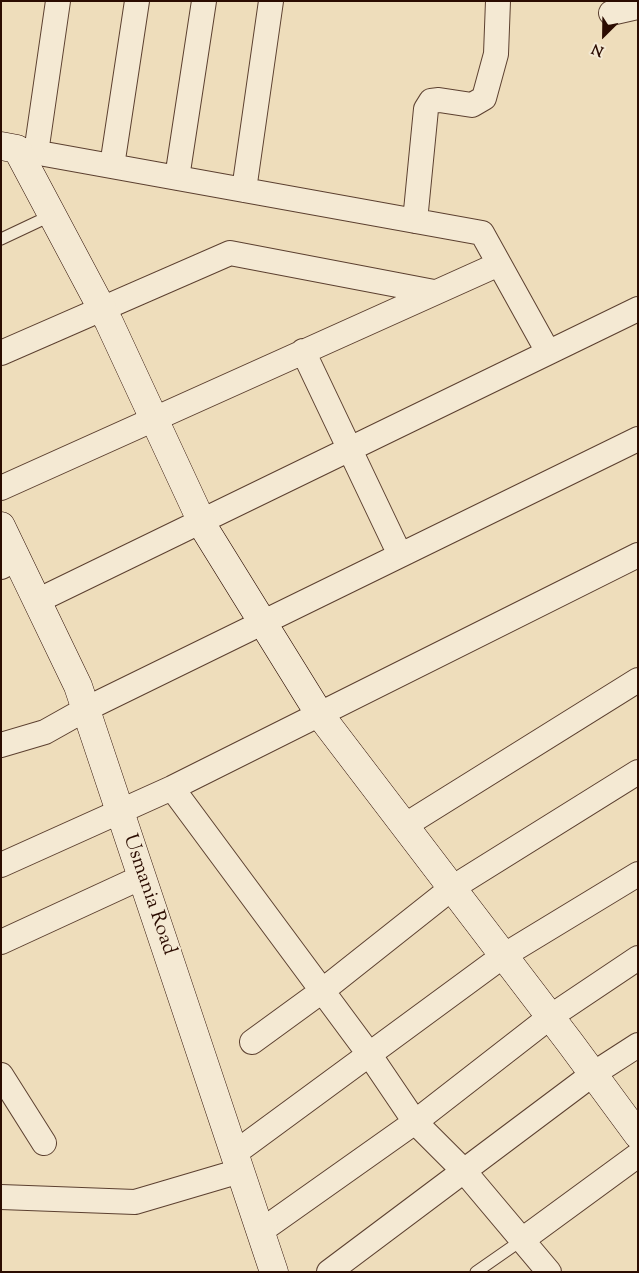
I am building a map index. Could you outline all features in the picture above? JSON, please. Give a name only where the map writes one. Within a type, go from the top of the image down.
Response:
[{"type":"street","points":[[58,1],[18,149],[102,309],[202,521],[320,714],[638,1135]]},
{"type":"street","points":[[112,166],[137,1]]},
{"type":"street","points":[[177,178],[204,1]]},
{"type":"street","points":[[244,190],[271,1]]},
{"type":"street","points":[[415,221],[426,109],[431,101],[438,100],[472,105],[484,98],[496,54],[498,1]]},
{"type":"street","points":[[611,13],[638,7]]},
{"type":"street","points":[[18,149],[482,233],[548,352]]},
{"type":"street","points":[[1,353],[230,253],[434,292]]},
{"type":"street","points":[[1,488],[499,264]]},
{"type":"street","points":[[37,602],[638,308]]},
{"type":"street","points":[[303,351],[400,555]]},
{"type":"street","points":[[1,744],[45,732],[86,709],[638,439]]},
{"type":"street","name":"Usmania Road","points":[[1,526],[9,563],[37,602],[78,686],[274,1272]]},
{"type":"street","points":[[1,865],[172,788],[638,555]]},
{"type":"street","points":[[404,826],[638,680]]},
{"type":"street","points":[[252,1042],[322,991],[452,888],[638,772]]},
{"type":"street","points":[[172,788],[369,1054],[415,1122],[464,1171],[549,1272]]},
{"type":"street","points":[[1,1197],[135,1202],[238,1162],[369,1054],[504,956],[638,874]]},
{"type":"street","points":[[1,942],[142,877]]},
{"type":"street","points":[[261,1232],[415,1122],[550,1017],[638,958]]},
{"type":"street","points":[[329,1272],[593,1074],[638,1045]]},
{"type":"street","points":[[1,1075],[44,1143]]},
{"type":"street","points":[[522,1240],[638,1155]]},
{"type":"lane","points":[[1,239],[52,215]]},
{"type":"lane","points":[[479,1271],[522,1240]]}]
